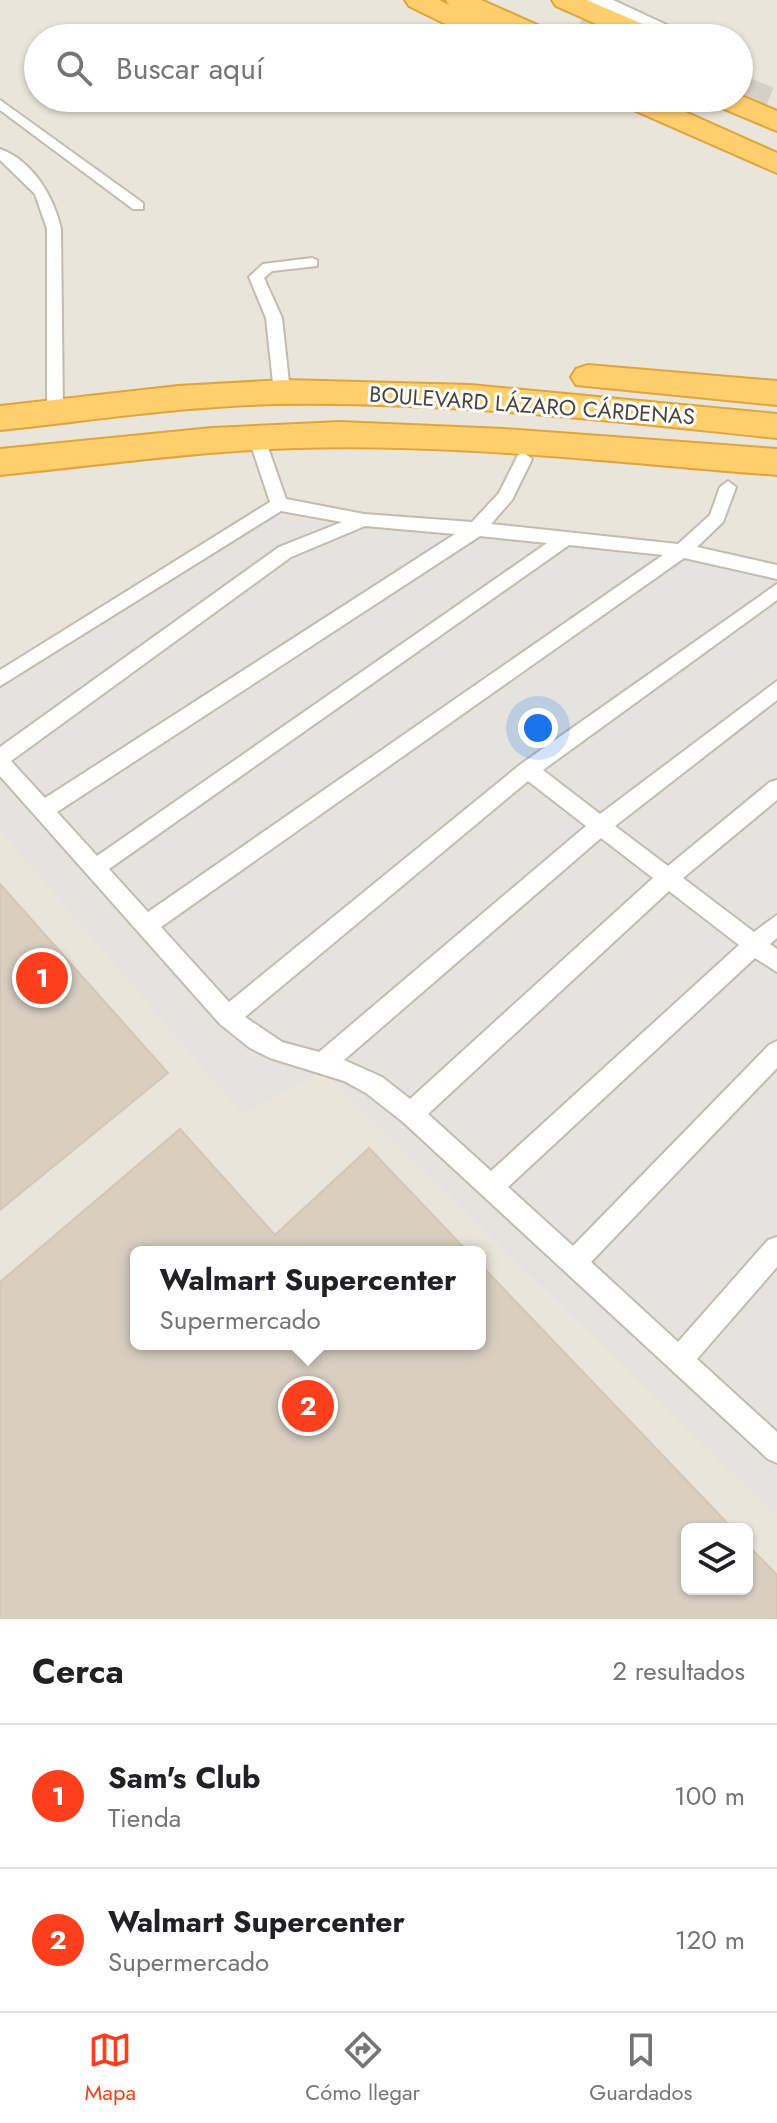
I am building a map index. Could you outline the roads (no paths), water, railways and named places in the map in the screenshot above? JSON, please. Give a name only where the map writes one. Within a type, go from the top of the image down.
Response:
[{"type":"highway","points":[[418,0],[468,24]]},
{"type":"highway","points":[[459,0],[512,24]]},
{"type":"highway","points":[[501,0],[578,14]]},
{"type":"highway","points":[[534,0],[608,24]]},
{"type":"highway","points":[[661,112],[777,164]]},
{"type":"highway","points":[[704,112],[777,145]]},
{"type":"highway","points":[[753,112],[777,122]]},
{"type":"highway","points":[[282,392],[342,379],[497,369],[777,393]]},
{"type":"highway","name":"BOULEVARD LÁZARO CÁRDENAS","points":[[0,418],[220,395],[282,392],[457,395],[777,426]]},
{"type":"highway","name":"BOULEVARD LÁZARO CÁRDENAS","points":[[0,462],[257,439],[337,435],[777,462]]},
{"type":"highway","points":[[440,439],[524,459],[777,491]]},
{"type":"street","points":[[578,14],[618,24]]},
{"type":"lane","points":[[0,104],[138,206]]},
{"type":"lane","points":[[0,153],[36,183],[50,206],[54,229],[55,413]]},
{"type":"lane","points":[[282,392],[274,318],[256,277],[268,267],[312,263]]},
{"type":"lane","points":[[257,439],[279,504]]},
{"type":"lane","points":[[43,810],[477,528],[506,496],[524,459]]},
{"type":"lane","points":[[146,925],[682,551],[717,518],[728,487]]},
{"type":"lane","points":[[0,679],[279,504],[364,520],[477,528],[682,551],[731,558],[777,572]]},
{"type":"lane","points":[[364,520],[285,552],[0,760],[228,1017],[258,1041],[278,1051],[349,1072],[374,1085],[411,1114],[777,1450]]},
{"type":"lane","points":[[95,868],[565,539]]},
{"type":"lane","points":[[228,1017],[528,770],[777,591]]},
{"type":"lane","points":[[322,1064],[600,826],[777,689]]},
{"type":"lane","points":[[528,770],[777,962]]},
{"type":"lane","points":[[411,1114],[668,878],[777,788]]},
{"type":"lane","points":[[491,1187],[777,924]]},
{"type":"lane","points":[[573,1263],[777,1052]]},
{"type":"lane","points":[[679,1361],[777,1249]]},
{"type":"tunnel","points":[[581,21],[587,24]]},
{"type":"tunnel","points":[[753,96],[777,106]]},
{"type":"place","name":"Sam's Club","points":[[42,978]]},
{"type":"place","name":"Walmart Supercenter","points":[[308,1406]]}]
